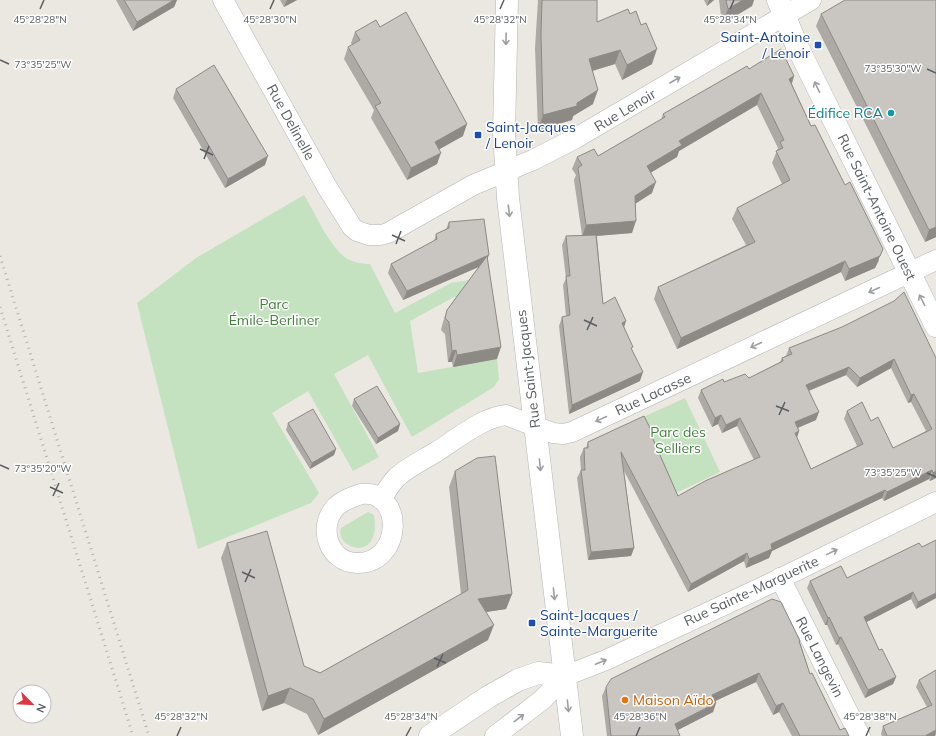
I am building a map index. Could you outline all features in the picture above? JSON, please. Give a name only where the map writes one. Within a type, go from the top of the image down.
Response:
[{"type":"main road","name":"Rue Saint-Jacques","points":[[507,0],[504,133],[506,172],[572,736]]},
{"type":"main road","name":"Rue Saint-Antoine Ouest","points":[[781,8],[800,53],[936,326]]},
{"type":"main road","name":"Rue Sainte-Marguerite","points":[[430,736],[488,697],[518,680],[538,673],[564,676]]},
{"type":"street","name":"Rue Delinelle","points":[[223,0],[327,187],[352,226],[357,231],[369,235]]},
{"type":"street","name":"Rue Lenoir","points":[[369,235],[381,235],[388,233],[473,185],[542,156],[576,138],[781,8],[811,0]]},
{"type":"street","name":"Rue Lacasse","points":[[381,499],[392,482],[404,472],[486,422],[499,416],[506,415],[553,433],[563,434],[572,432],[936,260]]},
{"type":"street","name":"Rue Sainte-Marguerite","points":[[495,736],[542,700],[564,676],[606,660],[936,502]]},
{"type":"street","name":"Rue Langevin","points":[[780,578],[860,736]]},
{"type":"green space","name":"Parc Émile-Berliner","points":[[304,195],[328,238],[340,253],[352,261],[370,264],[395,313],[451,283],[489,277],[490,293],[454,297],[410,321],[418,373],[497,359],[499,379],[494,387],[412,437],[368,355],[334,374],[379,457],[353,471],[308,391],[272,413],[319,493],[311,503],[198,549],[137,303],[196,258]]},
{"type":"green space","name":"Parc des Selliers","points":[[685,398],[720,472],[676,493],[641,418]]},
{"type":"green space","points":[[368,512],[374,515],[375,530],[371,541],[365,546],[358,548],[350,546],[344,542],[341,535],[341,528]]},
{"type":"building","points":[[124,0],[174,0],[137,22]]},
{"type":"building","points":[[542,0],[597,0],[597,22],[628,9],[630,14],[636,11],[641,25],[646,23],[657,49],[627,65],[620,50],[589,59],[598,90],[577,103],[577,106],[543,115],[541,34]]},
{"type":"building","points":[[726,0],[743,0],[728,9]]},
{"type":"building","name":"Édifice RCA","points":[[845,0],[936,0],[936,227],[929,230],[821,14]]},
{"type":"building","points":[[406,12],[467,124],[435,142],[441,153],[411,168],[375,106],[381,103],[348,47],[360,40],[355,32],[376,20],[380,27]]},
{"type":"building","points":[[781,49],[794,76],[789,79],[811,126],[815,125],[845,185],[850,182],[883,249],[880,256],[849,269],[845,261],[681,338],[658,287],[755,242],[737,208],[790,180],[776,151],[783,148],[780,142],[784,140],[761,93],[679,141],[682,145],[647,166],[656,182],[635,196],[636,221],[586,225],[578,168],[582,165],[577,157],[594,149],[598,156],[665,117],[663,114],[747,66],[749,69]]},
{"type":"building","points":[[214,65],[268,156],[228,179],[176,89]]},
{"type":"building","points":[[484,219],[489,255],[407,291],[391,264],[437,239],[436,234],[449,228],[449,222]]},
{"type":"building","points":[[596,235],[603,304],[615,297],[626,321],[622,323],[633,347],[631,348],[643,372],[572,405],[562,317],[570,315],[566,276],[570,276],[566,236]]},
{"type":"building","points":[[487,256],[501,347],[457,355],[456,350],[452,351],[449,322],[445,318],[447,310]]},
{"type":"building","points":[[904,292],[936,358],[936,471],[933,473],[932,470],[887,492],[885,490],[771,544],[772,549],[749,559],[747,553],[691,584],[621,452],[634,548],[591,552],[581,470],[585,470],[584,448],[588,448],[588,442],[644,416],[654,436],[652,437],[678,496],[705,481],[760,457],[740,418],[726,425],[721,415],[715,418],[701,390],[723,379],[724,382],[745,374],[749,378],[783,361],[782,358],[792,354],[789,348],[842,327],[894,301]],"holes":[[[894,359],[911,395],[914,394],[932,429],[893,448],[878,417],[871,421],[862,402],[847,411],[863,444],[811,469],[795,433],[799,431],[795,422],[819,412],[806,385],[849,367],[860,378]]]},
{"type":"building","points":[[377,386],[400,424],[378,438],[354,399]]},
{"type":"building","points":[[313,409],[336,449],[312,463],[288,423]]},
{"type":"building","points":[[495,456],[512,594],[478,599],[494,625],[324,719],[313,699],[290,688],[268,696],[227,543],[267,531],[304,666],[320,673],[468,590],[455,471],[477,458]]},
{"type":"building","points":[[936,540],[936,593],[918,602],[913,592],[864,617],[879,650],[882,649],[896,677],[868,690],[841,637],[839,638],[829,617],[828,618],[810,581],[841,566],[847,578],[919,543],[922,547]]},
{"type":"building","points":[[772,599],[781,602],[800,641],[810,674],[812,673],[840,730],[845,728],[849,736],[800,736],[783,703],[776,706],[759,673],[712,695],[716,703],[675,724],[680,736],[611,736],[606,687],[611,679]]},
{"type":"building","points":[[936,670],[936,730],[925,736],[887,736],[883,726],[932,705],[919,680]]},
{"type":"railway","points":[[0,256],[149,736]]},
{"type":"railway","points":[[0,307],[133,736]]},
{"type":"place","name":"Saint-Antoine / Lenoir","points":[[818,45]]},
{"type":"place","name":"Édifice RCA","points":[[891,113]]},
{"type":"place","name":"Saint-Jacques / Lenoir","points":[[478,135]]},
{"type":"place","name":"Saint-Jacques / Sainte-Marguerite","points":[[532,623]]},
{"type":"place","name":"Maison Aïdo","points":[[625,700]]}]
